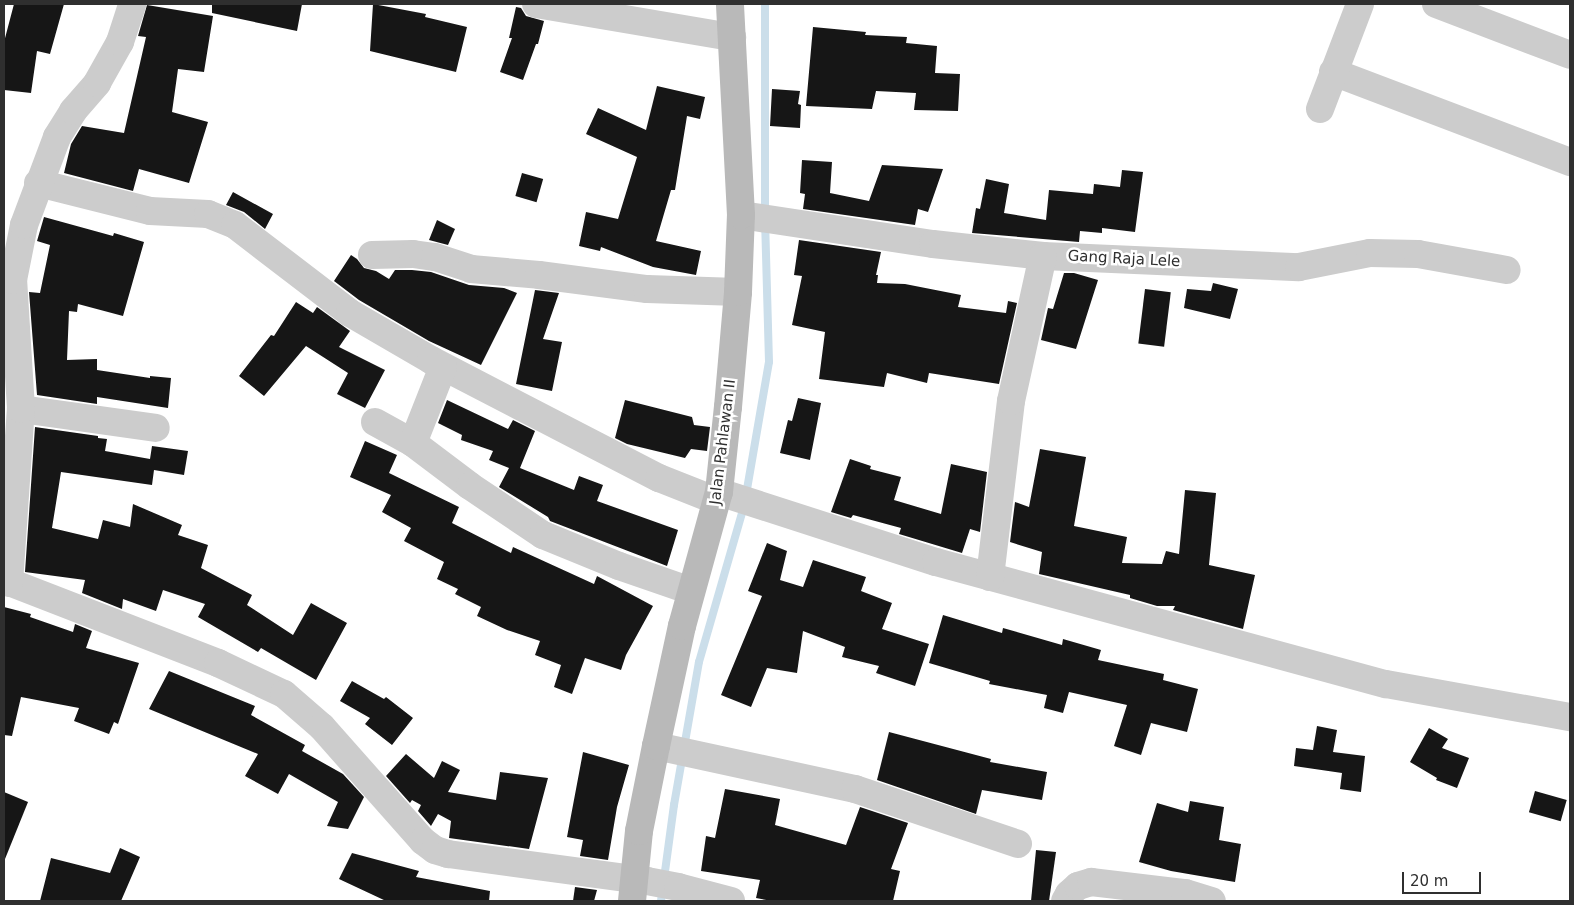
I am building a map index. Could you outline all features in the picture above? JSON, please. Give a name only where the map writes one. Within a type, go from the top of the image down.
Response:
[{"type":"street","points":[[132,4],[120,42],[97,83],[73,111],[57,137],[38,183],[24,225],[13,280],[20,409],[6,582],[218,663],[284,694],[322,727],[423,841],[434,850],[638,888],[678,887],[731,901]]},
{"type":"street","points":[[536,4],[732,37]]},
{"type":"street","name":"Jalan Pahlawan II","points":[[638,888],[639,831],[662,747],[691,591],[732,499],[742,215],[730,4]]},
{"type":"street","points":[[1320,109],[1360,4]]},
{"type":"street","points":[[1436,4],[1570,55]]},
{"type":"street","points":[[1333,72],[1570,162]]},
{"type":"street","points":[[38,183],[150,210],[208,214],[235,225],[350,313],[444,367],[659,478],[990,577],[1386,684],[1570,718]]},
{"type":"street","name":"Gang Raja Lele","points":[[742,215],[785,220],[933,244],[1043,256],[1300,267],[1370,253],[1418,254],[1508,270]]},
{"type":"street","points":[[372,255],[414,254],[434,257],[471,269],[539,275],[647,289],[738,292]]},
{"type":"street","points":[[990,577],[1011,401],[1043,256]]},
{"type":"street","points":[[413,443],[444,367]]},
{"type":"street","points":[[20,409],[156,428]]},
{"type":"street","points":[[375,422],[413,443],[470,486],[543,534],[619,566],[691,591]]},
{"type":"street","points":[[662,747],[855,789],[1018,844]]},
{"type":"street","points":[[1065,901],[1069,894],[1078,886],[1091,882],[1185,893],[1212,901]]},
{"type":"building","points":[[14,4],[64,4],[50,54],[37,51],[31,93],[4,90],[4,42]]},
{"type":"building","points":[[212,4],[302,4],[297,31],[212,13]]},
{"type":"building","points":[[373,4],[426,14],[425,17],[467,27],[456,72],[370,51]]},
{"type":"building","points":[[147,5],[213,16],[204,72],[178,69],[172,112],[208,122],[189,183],[139,169],[133,191],[64,173],[71,144],[82,126],[124,133],[146,37],[138,36]]},
{"type":"building","points":[[516,7],[521,8],[526,16],[544,21],[538,44],[536,44],[523,80],[500,72],[512,38],[509,38]]},
{"type":"building","points":[[813,27],[866,32],[865,35],[907,37],[906,43],[937,46],[935,73],[960,74],[958,111],[914,110],[916,93],[876,91],[872,109],[806,106]]},
{"type":"building","points":[[657,86],[705,97],[700,119],[687,116],[675,190],[671,190],[656,241],[701,251],[696,275],[653,267],[601,247],[600,251],[579,246],[586,212],[618,219],[637,157],[586,134],[598,108],[646,130]]},
{"type":"building","points":[[772,89],[800,91],[798,104],[801,105],[800,128],[770,126]]},
{"type":"building","points":[[802,160],[832,162],[830,193],[869,201],[882,165],[943,169],[928,212],[918,209],[915,225],[803,209],[805,194],[800,193]]},
{"type":"building","points":[[1122,170],[1143,172],[1135,232],[1102,228],[1102,233],[1080,231],[1079,242],[972,233],[976,208],[980,209],[986,179],[1009,184],[1004,213],[1046,220],[1049,190],[1093,194],[1094,184],[1120,187]]},
{"type":"building","points":[[522,173],[543,179],[537,202],[515,196]]},
{"type":"building","points":[[233,192],[273,214],[265,229],[244,212],[226,205]]},
{"type":"building","points":[[44,217],[113,236],[114,233],[144,242],[123,316],[78,304],[77,312],[69,311],[67,360],[97,359],[97,370],[150,378],[150,376],[171,378],[168,408],[97,397],[97,404],[37,395],[29,292],[40,293],[50,245],[37,241]]},
{"type":"building","points":[[437,220],[455,229],[448,245],[429,240]]},
{"type":"building","points":[[799,240],[881,252],[876,275],[878,275],[877,283],[905,284],[961,295],[958,307],[1006,313],[1008,301],[1017,303],[999,384],[929,373],[927,383],[887,373],[884,387],[819,379],[825,332],[792,325],[802,276],[794,275]]},
{"type":"building","points":[[351,255],[364,268],[376,271],[389,279],[395,270],[431,272],[469,285],[504,288],[517,293],[481,365],[429,341],[359,300],[334,281]]},
{"type":"building","points":[[1064,273],[1074,273],[1098,280],[1076,349],[1041,340],[1048,308],[1053,309]]},
{"type":"building","points":[[1213,283],[1238,289],[1230,319],[1184,308],[1187,289],[1211,291]]},
{"type":"building","points":[[1145,289],[1171,292],[1164,347],[1138,344]]},
{"type":"building","points":[[535,290],[559,293],[543,339],[562,342],[552,391],[516,384]]},
{"type":"building","points":[[296,302],[313,313],[317,307],[350,331],[339,347],[385,370],[365,408],[337,394],[348,373],[306,346],[264,396],[239,376],[271,335],[274,336]]},
{"type":"building","points":[[798,398],[821,403],[810,460],[780,453],[788,420],[792,421]]},
{"type":"building","points":[[447,400],[508,429],[513,420],[535,431],[520,468],[574,490],[579,476],[603,485],[597,501],[678,530],[667,566],[550,521],[548,517],[499,487],[509,468],[489,460],[493,451],[461,440],[462,435],[438,423]]},
{"type":"building","points":[[625,400],[692,417],[694,425],[710,427],[707,451],[691,449],[685,458],[627,444],[615,438]]},
{"type":"building","points":[[35,427],[98,436],[98,438],[107,439],[105,451],[150,459],[152,446],[188,451],[184,475],[154,470],[152,485],[61,472],[52,528],[98,539],[103,520],[130,527],[133,504],[182,525],[178,535],[208,545],[201,568],[252,595],[247,605],[293,635],[311,603],[347,623],[316,680],[261,648],[258,652],[198,617],[205,604],[163,590],[156,611],[123,599],[122,609],[82,593],[85,580],[25,572]]},
{"type":"building","points":[[365,441],[397,455],[389,473],[459,507],[452,523],[511,553],[513,547],[594,584],[597,576],[653,606],[626,655],[621,670],[585,658],[572,694],[554,687],[561,665],[535,655],[540,641],[507,630],[477,616],[481,607],[455,594],[458,589],[437,579],[444,562],[404,541],[411,528],[382,512],[391,495],[350,477]]},
{"type":"building","points":[[1040,449],[1086,457],[1074,526],[1127,537],[1122,563],[1162,564],[1166,551],[1179,554],[1185,490],[1216,493],[1209,565],[1255,575],[1243,629],[1173,610],[1175,606],[1157,606],[1130,598],[1130,595],[1039,574],[1042,552],[1010,542],[1015,502],[1029,507]]},
{"type":"building","points":[[850,459],[871,466],[870,469],[901,477],[894,500],[941,514],[951,464],[987,472],[980,532],[970,529],[962,553],[899,534],[901,528],[853,515],[851,518],[831,512]]},
{"type":"building","points":[[767,543],[787,551],[780,580],[803,587],[813,560],[866,577],[861,591],[892,603],[882,629],[929,644],[915,686],[876,673],[879,666],[842,657],[845,647],[803,631],[797,673],[767,668],[751,707],[721,695],[762,596],[748,591]]},
{"type":"building","points":[[4,607],[31,614],[30,617],[73,632],[75,624],[92,631],[86,648],[139,663],[118,724],[114,722],[109,734],[74,721],[79,708],[21,697],[12,736],[4,735]]},
{"type":"building","points":[[943,615],[1002,633],[1003,628],[1062,645],[1063,639],[1101,650],[1098,660],[1164,674],[1163,680],[1198,689],[1187,732],[1151,723],[1141,755],[1114,746],[1127,705],[1069,692],[1063,713],[1044,708],[1047,695],[989,684],[990,681],[929,663]]},
{"type":"building","points":[[169,671],[255,706],[251,715],[305,745],[302,751],[343,774],[364,797],[348,829],[327,826],[338,802],[289,774],[278,794],[245,776],[258,754],[149,709]]},
{"type":"building","points":[[352,681],[384,699],[386,697],[413,718],[392,745],[365,724],[370,718],[340,701]]},
{"type":"building","points":[[1317,726],[1337,730],[1333,752],[1365,756],[1361,792],[1340,789],[1342,773],[1294,766],[1296,748],[1313,750]]},
{"type":"building","points":[[1429,728],[1448,739],[1442,748],[1469,758],[1457,788],[1436,780],[1437,778],[1410,762]]},
{"type":"building","points":[[889,732],[991,759],[990,762],[1047,772],[1042,800],[982,790],[976,814],[877,780]]},
{"type":"building","points":[[583,752],[629,765],[617,807],[608,860],[580,856],[583,840],[567,837]]},
{"type":"building","points":[[406,754],[434,778],[442,761],[460,770],[448,792],[496,800],[500,772],[548,778],[529,849],[449,838],[451,821],[438,814],[431,826],[418,811],[421,805],[412,800],[410,803],[386,776]]},
{"type":"building","points":[[725,789],[780,799],[775,825],[846,845],[860,807],[908,823],[891,869],[900,871],[893,901],[772,901],[756,898],[760,880],[701,871],[706,836],[715,838]]},
{"type":"building","points":[[1535,791],[1567,800],[1561,821],[1529,812]]},
{"type":"building","points":[[4,792],[28,802],[5,859],[4,859]]},
{"type":"building","points":[[1190,801],[1224,807],[1219,840],[1241,844],[1235,882],[1171,871],[1139,862],[1157,803],[1188,812]]},
{"type":"building","points":[[120,848],[140,857],[121,901],[40,901],[51,858],[110,873]]},
{"type":"building","points":[[1036,850],[1056,852],[1049,901],[1031,901]]},
{"type":"building","points":[[352,853],[419,871],[416,877],[490,891],[489,901],[386,901],[339,879]]},
{"type":"building","points":[[575,887],[597,890],[594,901],[573,901]]},
{"type":"waterway","points":[[746,495],[769,362],[765,222],[765,4]]},
{"type":"waterway","points":[[661,901],[674,805],[699,662],[744,506]]}]
